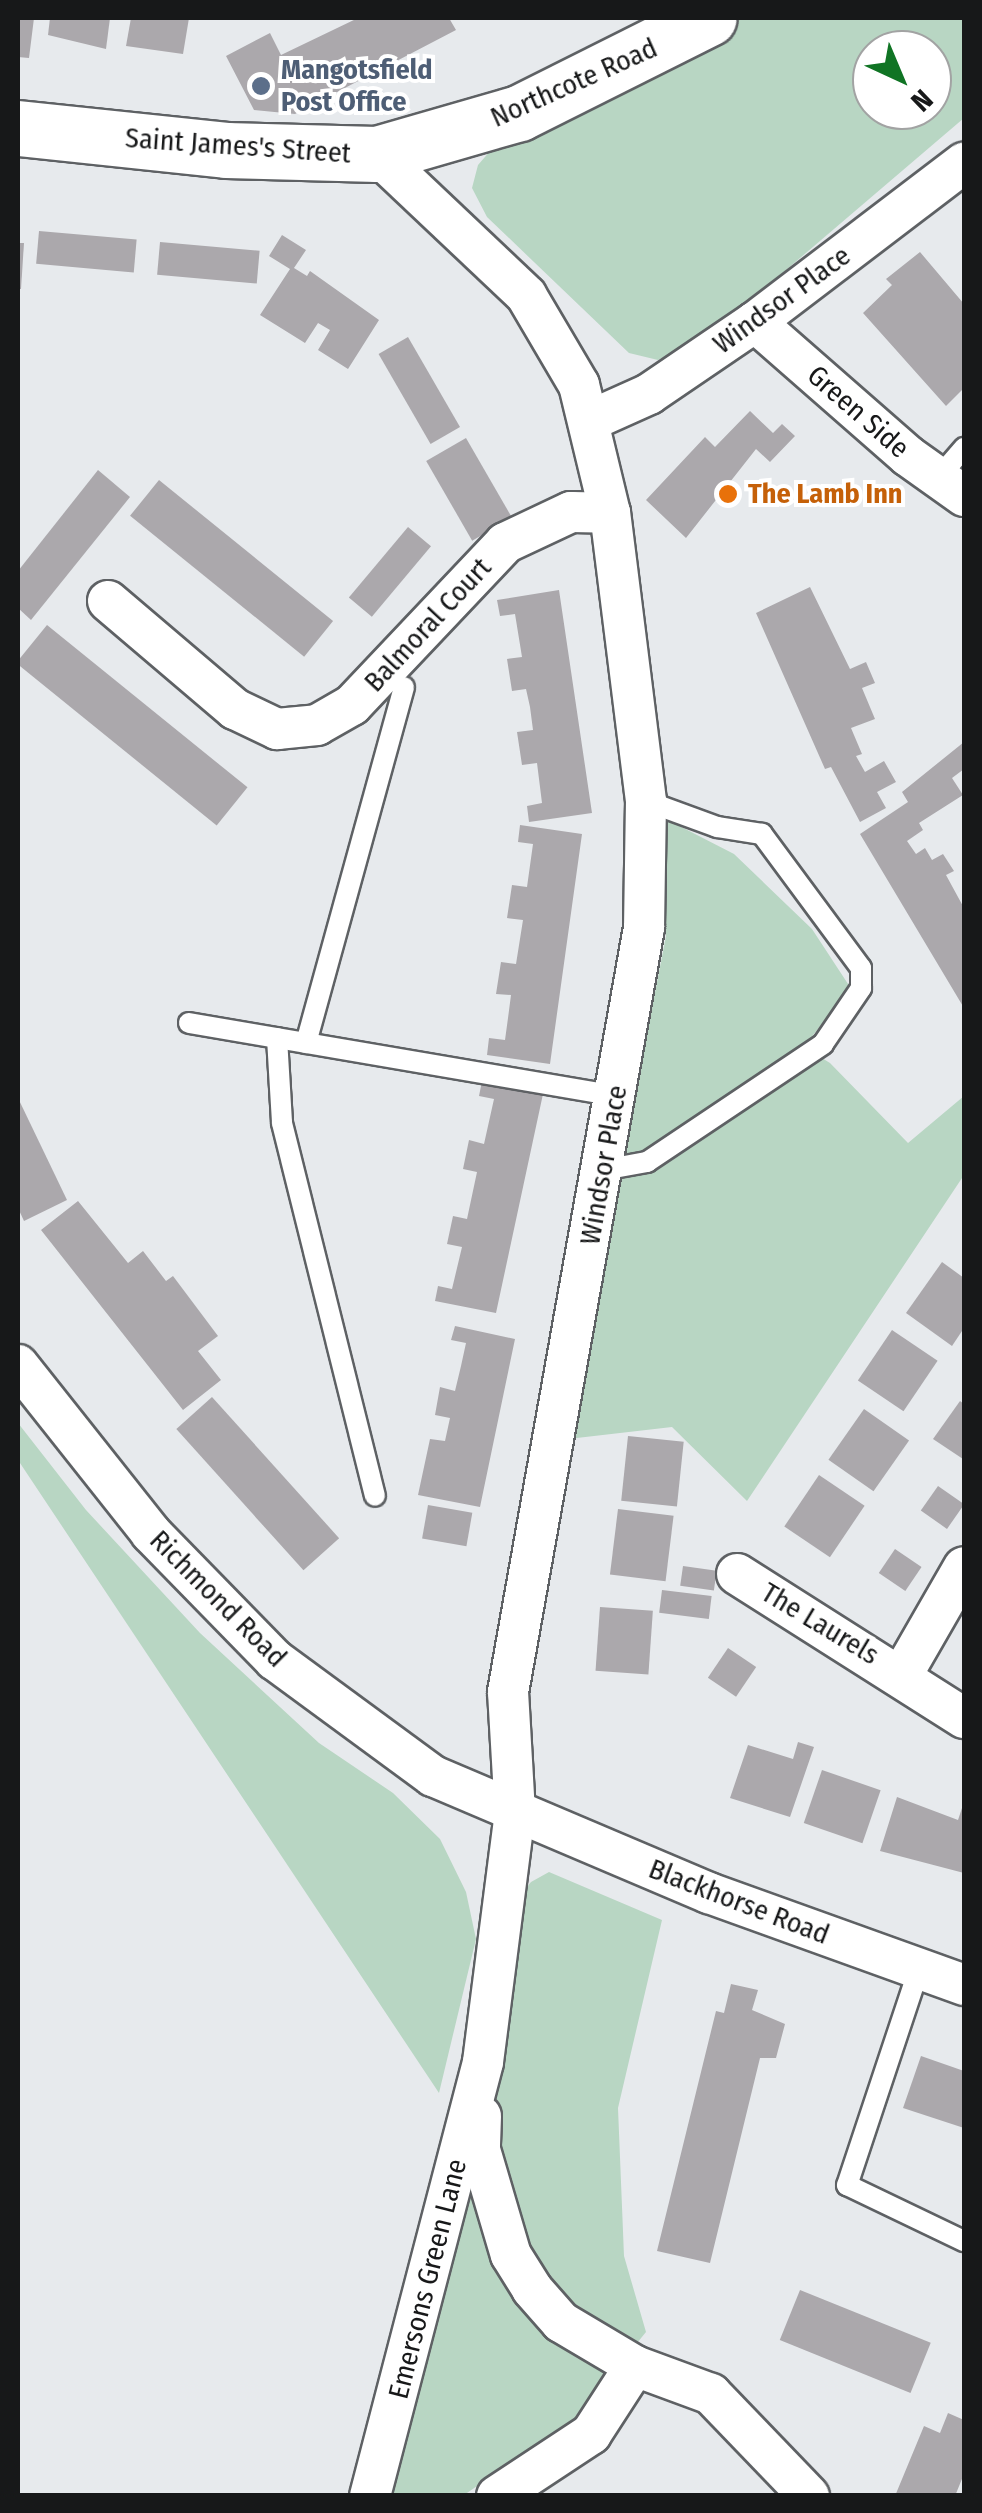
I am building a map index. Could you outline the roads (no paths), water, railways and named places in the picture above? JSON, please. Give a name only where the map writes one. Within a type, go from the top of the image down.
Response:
[{"type":"street","name":"Northcote Road","points":[[377,154],[519,113],[709,18]]},
{"type":"street","name":"Saint James's Street","points":[[18,128],[243,151],[377,154],[526,296],[558,341],[589,421],[610,513]]},
{"type":"street","name":"Windsor Place","points":[[589,421],[649,394],[754,322],[964,163]]},
{"type":"street","name":"Green Side","points":[[754,322],[956,474]]},
{"type":"street","name":"Balmoral Court","points":[[108,601],[235,709],[278,729],[317,725],[352,705],[505,543],[570,512],[610,513]]},
{"type":"street","name":"Windsor Place","points":[[515,1813],[508,1692],[644,928],[646,801],[610,513]]},
{"type":"street","name":"Richmond Road","points":[[18,1365],[151,1533],[275,1660],[434,1776],[515,1813]]},
{"type":"street","name":"The Laurels","points":[[903,1673],[964,1567]]},
{"type":"street","name":"The Laurels","points":[[737,1574],[903,1673],[964,1718]]},
{"type":"street","name":"Blackhorse Road","points":[[515,1813],[964,1985]]},
{"type":"street","name":"Emersons Green Lane","points":[[515,1813],[482,2062],[480,2150],[512,2255],[561,2322],[635,2366],[712,2394],[809,2496]]},
{"type":"street","name":"Emersons Green Lane","points":[[370,2496],[482,2062]]},
{"type":"street","points":[[518,2490],[591,2434],[635,2366]]},
{"type":"lane","points":[[306,1043],[404,687]]},
{"type":"lane","points":[[603,1170],[647,1162],[823,1044],[861,988],[860,968],[762,834],[718,828],[646,801]]},
{"type":"lane","points":[[190,1024],[616,1096]]},
{"type":"lane","points":[[277,1038],[282,1122],[375,1496]]},
{"type":"lane","points":[[919,1969],[847,2185],[964,2242]]},
{"type":"place","name":"Mangotsfield Post Office","points":[[261,86]]},
{"type":"place","name":"The Lamb Inn","points":[[728,494]]}]
